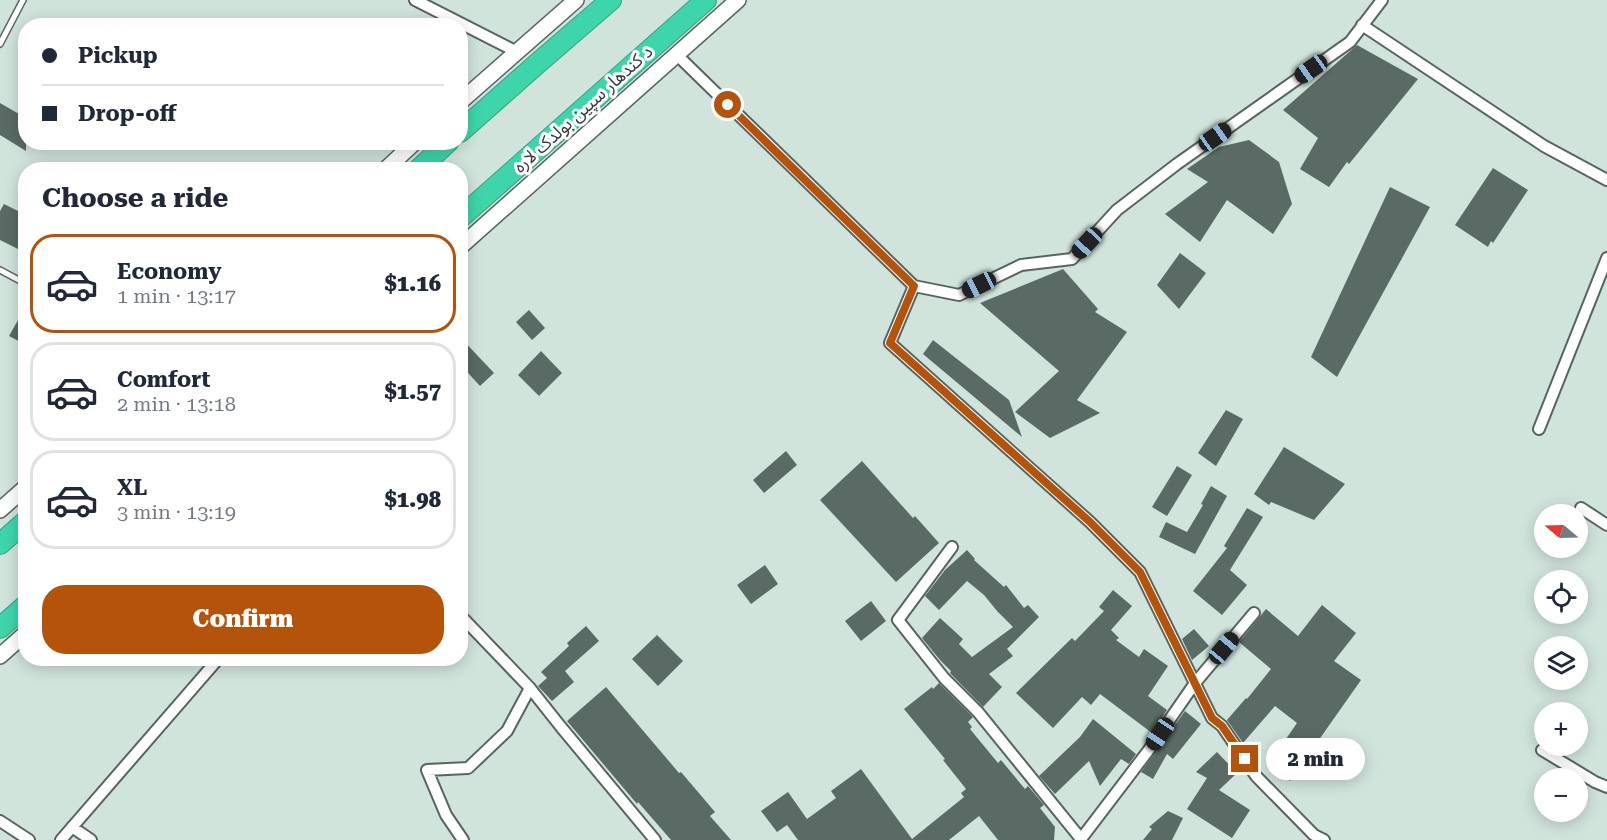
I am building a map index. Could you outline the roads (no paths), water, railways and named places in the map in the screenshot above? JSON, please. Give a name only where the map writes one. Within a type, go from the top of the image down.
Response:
[{"type":"highway","points":[[468,125],[611,0]]},
{"type":"highway","name":"د کندهار سپین بولدک لاره","points":[[468,211],[706,0]]},
{"type":"highway","points":[[427,162],[439,150]]},
{"type":"highway","points":[[0,544],[18,528]]},
{"type":"highway","points":[[0,628],[18,612]]},
{"type":"street","points":[[415,0],[450,18]]},
{"type":"street","points":[[468,95],[576,0]]},
{"type":"street","points":[[468,240],[738,0]]},
{"type":"street","points":[[677,55],[914,286],[958,295],[1021,265],[1072,259],[1117,210],[1177,164],[1350,42],[1382,0]]},
{"type":"street","points":[[1362,25],[1544,146],[1607,180]]},
{"type":"street","points":[[468,27],[517,52]]},
{"type":"street","points":[[394,162],[406,150]]},
{"type":"street","points":[[1539,429],[1607,258]]},
{"type":"street","points":[[914,286],[890,343],[1090,522],[1140,572],[1212,718],[1222,726],[1256,776],[1314,835],[1324,840]]},
{"type":"street","points":[[0,510],[18,494]]},
{"type":"street","points":[[1588,513],[1607,525]]},
{"type":"street","points":[[952,547],[898,620],[944,678],[978,712],[1081,840],[1148,751],[1195,683],[1254,613]]},
{"type":"street","points":[[468,623],[530,688],[655,840]]},
{"type":"street","points":[[0,656],[18,640]]},
{"type":"street","points":[[61,840],[212,666]]},
{"type":"street","points":[[463,840],[446,815],[428,770],[468,768],[507,731],[530,688]]},
{"type":"street","points":[[1552,756],[1607,787]]},
{"type":"street","points":[[0,821],[29,840]]},
{"type":"street","points":[[72,827],[91,840]]},
{"type":"lane","points":[[0,44],[23,0]]},
{"type":"lane","points":[[0,270],[18,280]]}]
